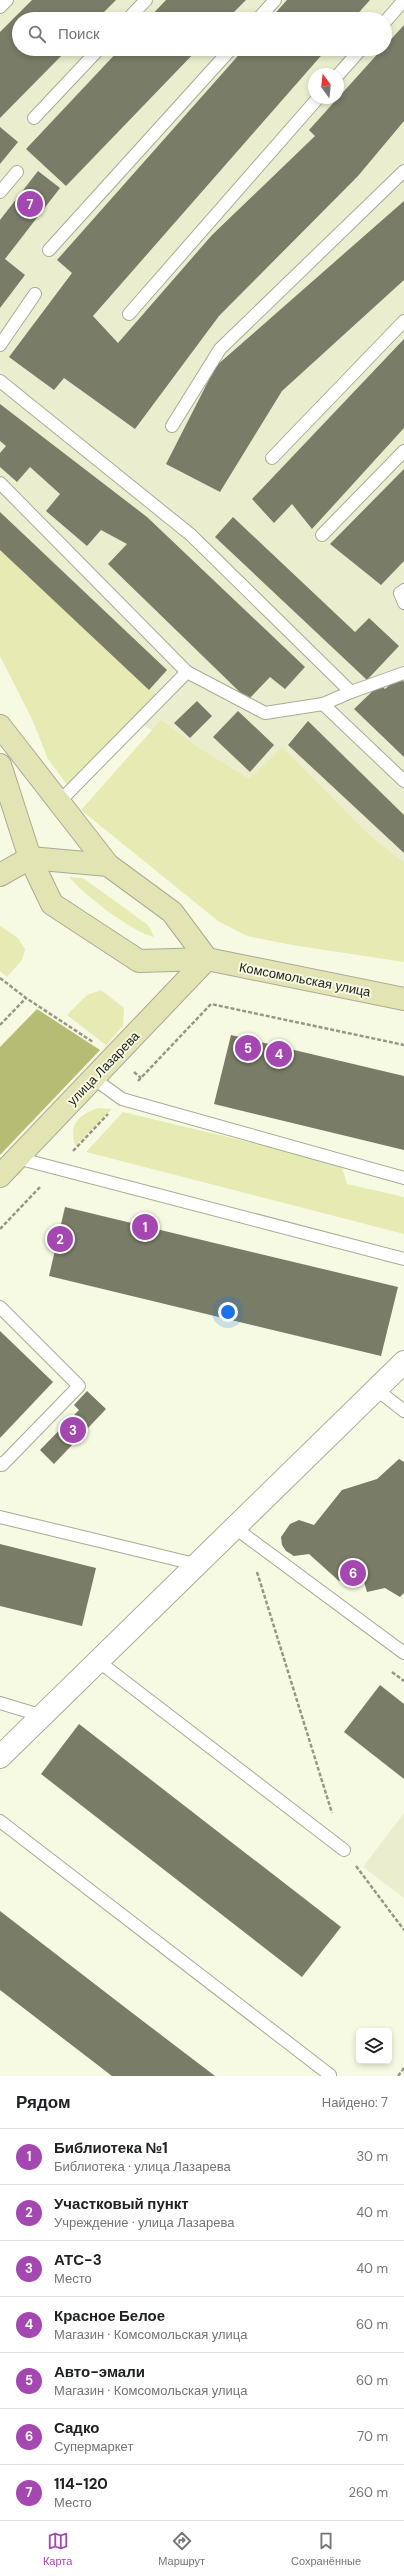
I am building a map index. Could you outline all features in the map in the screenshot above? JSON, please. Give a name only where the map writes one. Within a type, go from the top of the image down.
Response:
[{"type":"main road","points":[[0,726],[60,801],[108,865],[172,912],[207,959]]},
{"type":"main road","name":"Комсомольская улица","points":[[0,765],[30,858],[52,904],[139,961],[207,959],[404,999]]},
{"type":"main road","points":[[0,876],[30,858],[108,865]]},
{"type":"main road","name":"улица Лазарева","points":[[0,1176],[207,959]]},
{"type":"street","points":[[0,1758],[98,1661],[199,1565],[404,1362]]},
{"type":"lane","points":[[0,8],[7,0]]},
{"type":"lane","points":[[135,12],[146,0]]},
{"type":"lane","points":[[264,12],[275,0]]},
{"type":"lane","points":[[392,14],[404,0]]},
{"type":"lane","points":[[34,118],[92,56]]},
{"type":"lane","points":[[49,250],[225,56]]},
{"type":"lane","points":[[344,68],[355,56]]},
{"type":"lane","points":[[129,314],[313,104]]},
{"type":"lane","points":[[172,426],[220,349],[404,171]]},
{"type":"lane","points":[[0,192],[17,172]]},
{"type":"lane","points":[[0,345],[35,294]]},
{"type":"lane","points":[[272,458],[404,321]]},
{"type":"lane","points":[[0,381],[191,535],[351,692]]},
{"type":"lane","points":[[322,535],[404,451]]},
{"type":"lane","points":[[0,483],[187,672],[265,713],[323,704],[404,673]]},
{"type":"lane","points":[[404,590],[400,593],[404,603]]},
{"type":"lane","points":[[60,801],[187,672]]},
{"type":"lane","points":[[323,704],[404,781]]},
{"type":"lane","points":[[93,1078],[122,1100],[404,1178]]},
{"type":"lane","points":[[17,1158],[58,1167],[404,1259]]},
{"type":"lane","points":[[0,1308],[79,1386],[2,1465],[0,1463]]},
{"type":"lane","points":[[376,1390],[404,1411]]},
{"type":"lane","points":[[0,1517],[199,1565]]},
{"type":"lane","points":[[235,1528],[404,1653]]},
{"type":"lane","points":[[98,1661],[344,1850]]},
{"type":"lane","points":[[0,1703],[43,1716]]},
{"type":"lane","points":[[0,1821],[330,2075]]},
{"type":"path","points":[[0,978],[26,998],[115,1056],[141,1078]]},
{"type":"path","points":[[0,1025],[26,998]]},
{"type":"path","points":[[0,1229],[211,1004],[404,1045]]},
{"type":"path","points":[[257,1572],[344,1850],[404,1930]]},
{"type":"path","points":[[398,2076],[404,2068]]},
{"type":"shaded area","points":[[0,0],[404,0],[404,894],[209,760],[136,722],[0,566]]},
{"type":"shaded area","points":[[404,1813],[404,1898],[363,1867]]},
{"type":"green space","points":[[0,550],[157,695],[68,786],[48,759],[32,719],[0,656]]},
{"type":"green space","points":[[161,720],[199,748],[249,779],[282,747],[367,833],[404,863],[404,962],[292,945],[247,936],[218,921],[81,810]]},
{"type":"green space","points":[[69,877],[83,878],[148,925],[154,937],[145,934],[121,921],[97,903]]},
{"type":"green space","points":[[0,926],[18,938],[25,949],[22,960],[7,977],[0,971]]},
{"type":"green space","points":[[101,990],[124,1008],[123,1026],[106,1045],[67,1015],[87,995]]},
{"type":"green space","points":[[37,1009],[100,1050],[0,1155],[0,1047]]},
{"type":"green space","points":[[98,1108],[112,1109],[75,1146],[73,1132],[76,1122],[85,1114]]},
{"type":"green space","points":[[123,1112],[341,1164],[347,1184],[404,1197],[404,1234],[86,1152]]},
{"type":"building","points":[[32,0],[116,0],[104,12],[20,12]]},
{"type":"building","points":[[166,0],[246,0],[234,12],[155,12]]},
{"type":"building","points":[[287,0],[370,0],[359,12],[276,12]]},
{"type":"building","points":[[12,20],[12,56],[61,56],[0,118],[0,32]]},
{"type":"building","points":[[404,25],[404,121],[358,176],[219,316],[135,429],[64,378],[54,390],[9,357],[72,273],[57,260],[238,56],[321,56],[310,68],[308,68],[308,71],[93,316],[118,343],[212,235],[315,136],[309,130],[332,104],[344,104],[344,91],[376,56],[392,56],[392,38]]},
{"type":"building","points":[[113,56],[191,56],[66,186],[26,149]]},
{"type":"building","points":[[0,127],[18,142],[0,164]]},
{"type":"building","points":[[38,171],[60,188],[5,259],[25,275],[0,308],[0,220]]},
{"type":"building","points":[[404,201],[404,280],[282,391],[220,492],[166,464],[216,366]]},
{"type":"building","points":[[404,339],[404,428],[312,529],[292,504],[274,523],[252,499]]},
{"type":"building","points":[[0,404],[147,517],[305,667],[285,689],[270,677],[248,700],[108,564],[127,544],[101,530],[87,546],[46,511],[60,494],[30,467],[17,482],[0,467],[0,453],[6,446],[0,441]]},
{"type":"building","points":[[404,469],[404,561],[381,585],[330,544]]},
{"type":"building","points":[[0,512],[167,670],[149,690],[0,550]]},
{"type":"building","points":[[233,517],[355,632],[369,618],[399,646],[367,680],[215,537]]},
{"type":"building","points":[[399,677],[404,682],[404,757],[354,709],[380,684],[385,689]]},
{"type":"building","points":[[197,701],[212,716],[190,738],[174,723]]},
{"type":"building","points":[[238,711],[274,745],[250,772],[213,737]]},
{"type":"building","points":[[308,721],[404,815],[404,853],[288,745]]},
{"type":"building","points":[[231,1035],[404,1076],[404,1150],[214,1104]]},
{"type":"building","points":[[65,1207],[398,1287],[381,1356],[49,1276]]},
{"type":"building","points":[[0,1331],[53,1382],[0,1438]]},
{"type":"building","points":[[87,1391],[106,1409],[54,1464],[40,1450],[79,1410],[74,1405]]},
{"type":"building","points":[[399,1459],[404,1462],[404,1593],[400,1597],[385,1588],[367,1592],[361,1572],[339,1581],[309,1554],[294,1556],[286,1551],[282,1545],[281,1537],[290,1524],[299,1520],[314,1525],[342,1490],[377,1479]]},
{"type":"building","points":[[0,1544],[96,1568],[82,1626],[0,1606]]},
{"type":"building","points":[[380,1685],[404,1704],[404,1779],[344,1732]]},
{"type":"building","points":[[79,1724],[341,1927],[302,1977],[41,1774]]},
{"type":"building","points":[[0,1911],[215,2076],[112,2076],[0,1990]]},
{"type":"place","name":"114-120","points":[[30,204]]},
{"type":"place","name":"Авто-эмали","points":[[248,1048]]},
{"type":"place","name":"Красное Белое","points":[[279,1054]]},
{"type":"place","name":"Библиотека №1","points":[[145,1227]]},
{"type":"place","name":"Участковый пункт","points":[[60,1239]]},
{"type":"place","name":"АТС-3","points":[[73,1430]]},
{"type":"place","name":"Садко","points":[[353,1573]]}]
